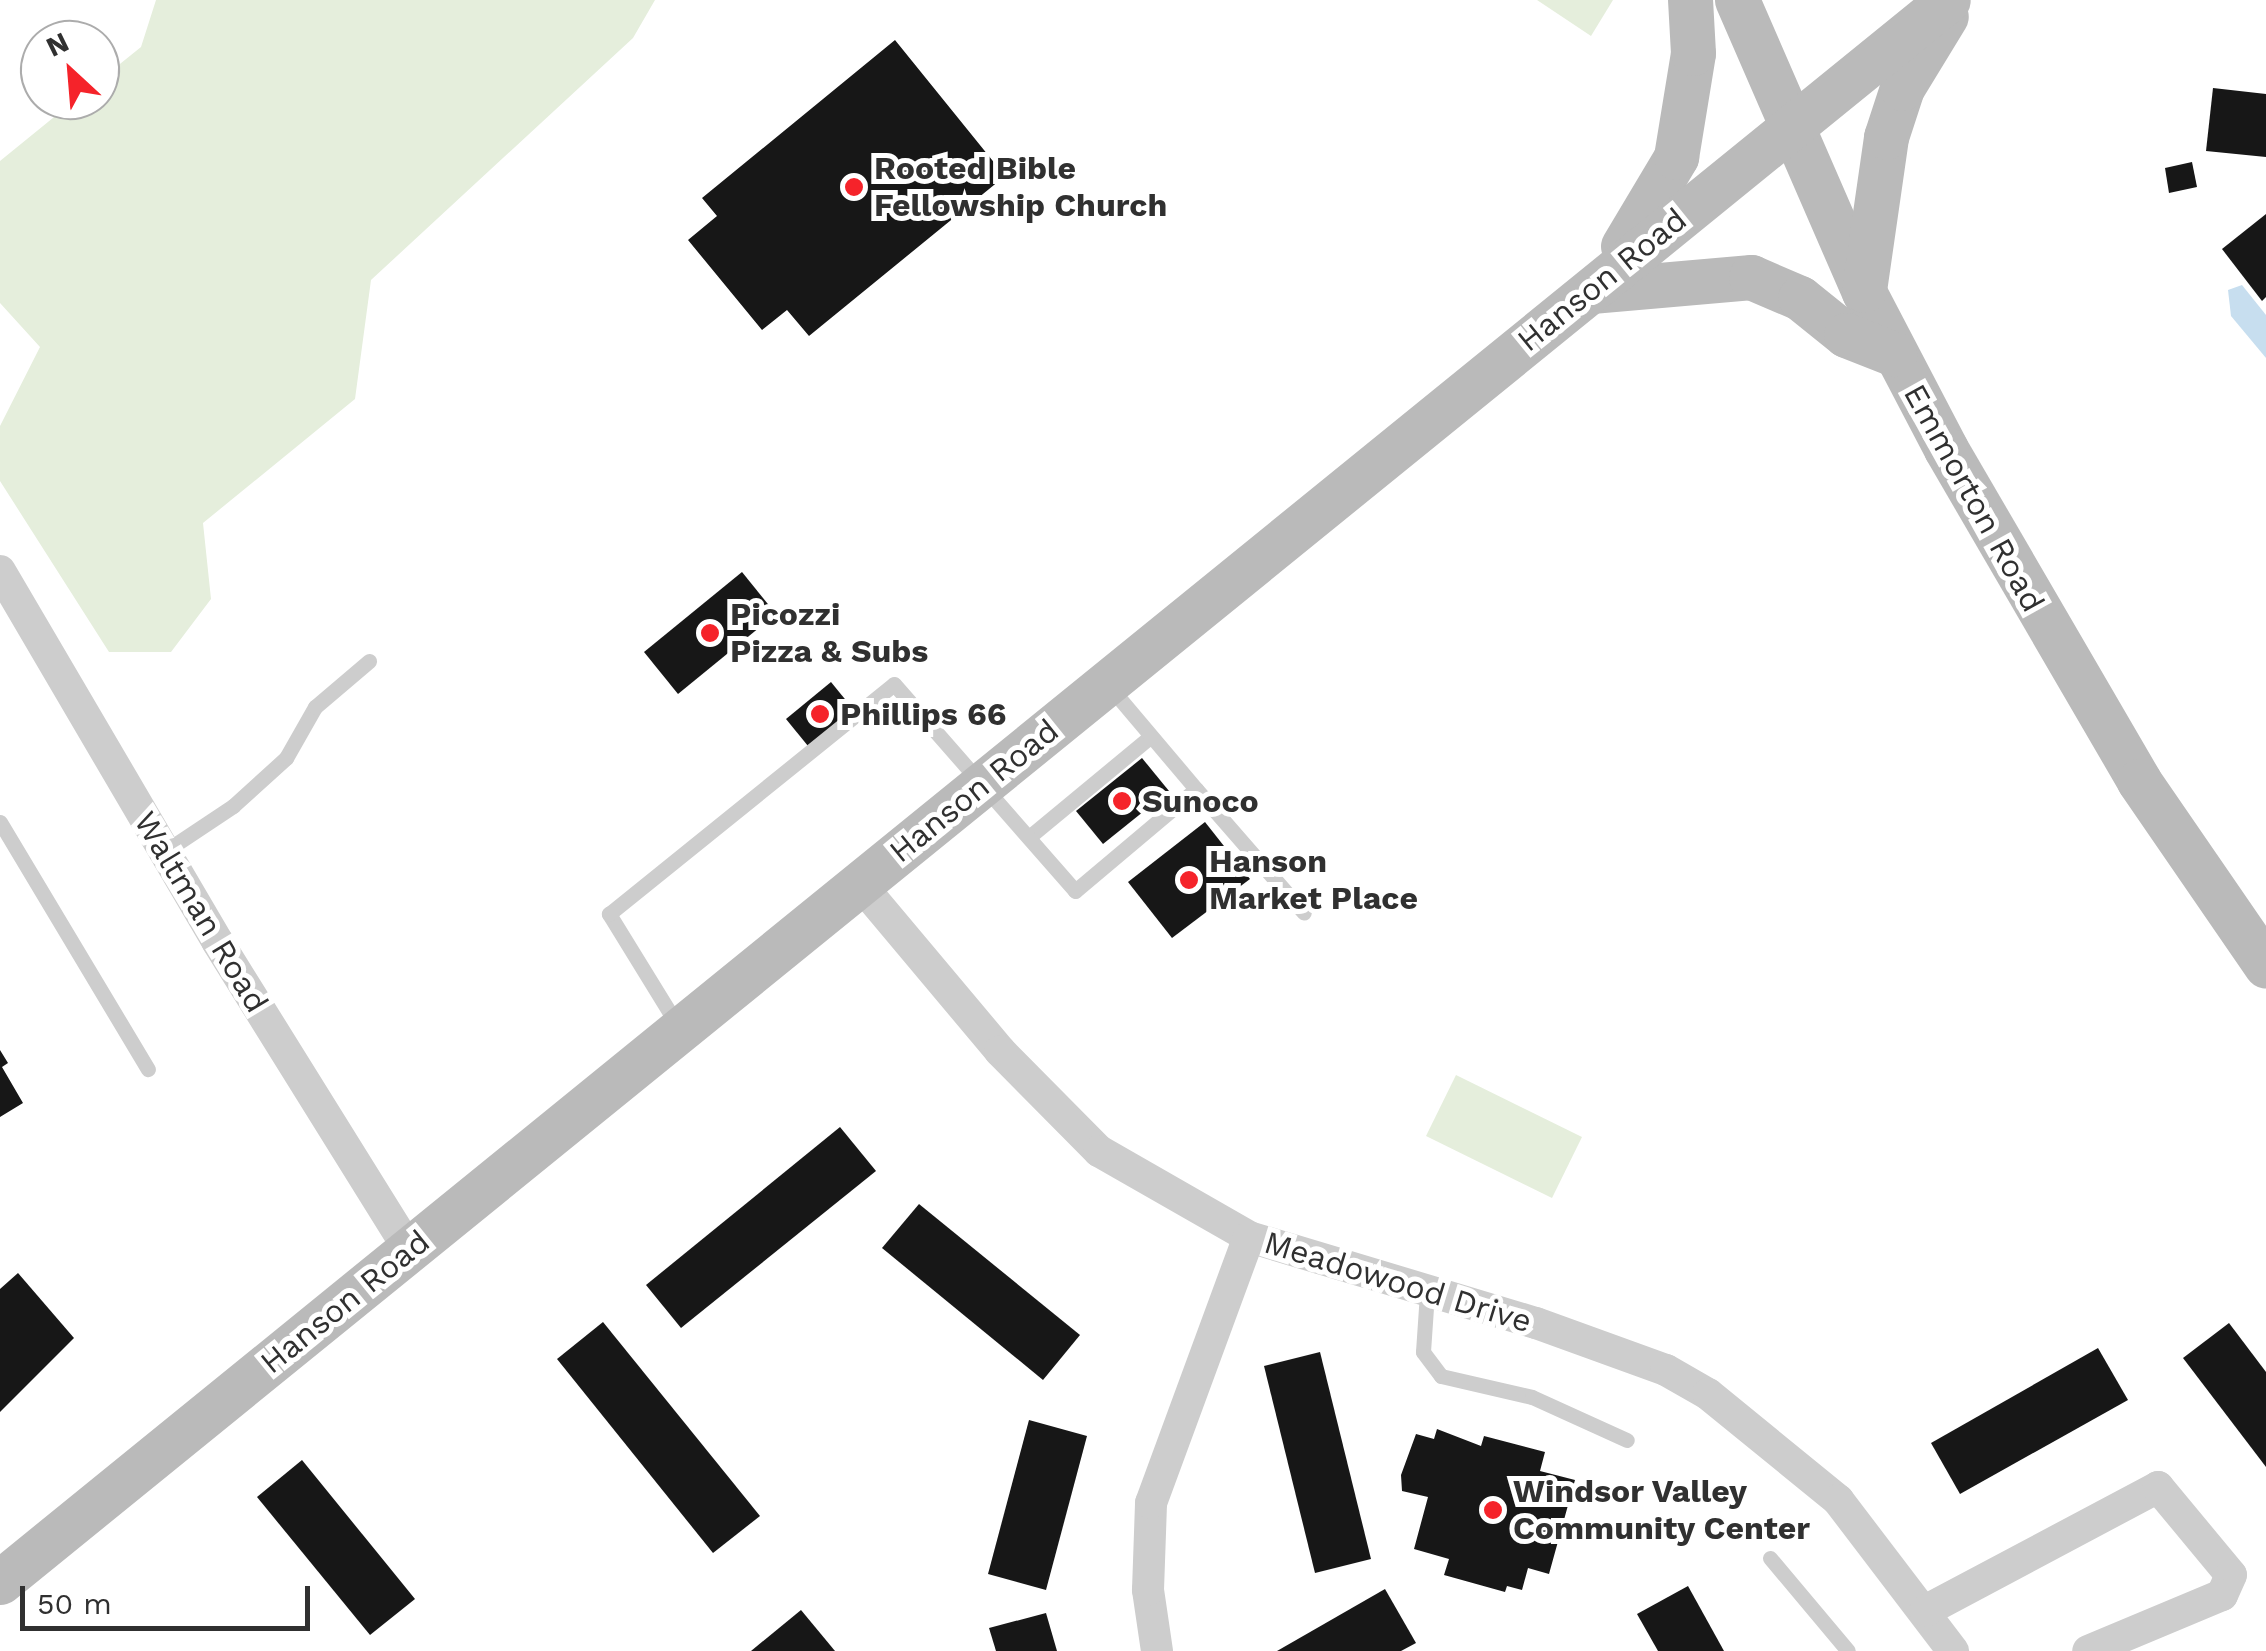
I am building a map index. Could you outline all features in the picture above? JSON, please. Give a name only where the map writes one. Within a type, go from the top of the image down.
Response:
[{"type":"street","points":[[1589,292],[1650,209],[1676,158],[1693,53],[1690,0]]},
{"type":"street","name":"Emmorton Road","points":[[1737,0],[1894,354],[2139,782],[2266,966]]},
{"type":"street","name":"Hanson Road","points":[[0,1582],[1948,0]]},
{"type":"street","points":[[1864,292],[1886,137],[1911,72],[1958,0]]},
{"type":"street","points":[[1589,292],[1752,277],[1800,298],[1846,335],[1894,354]]},
{"type":"street","name":"Waltman Road","points":[[0,571],[13,621],[164,852],[409,1250]]},
{"type":"street","name":"Meadowood Drive","points":[[860,884],[1070,1125],[1099,1151],[1249,1237],[1614,1350],[1708,1394],[1838,1500],[1926,1611],[1952,1651]]},
{"type":"street","points":[[1157,1651],[1148,1590],[1152,1503],[1249,1237]]},
{"type":"street","points":[[1926,1611],[2158,1487],[2232,1575],[2222,1596],[2088,1651]]},
{"type":"lane","points":[[164,852],[232,806],[286,758],[315,708],[370,661]]},
{"type":"lane","points":[[680,1030],[609,914],[894,684],[1075,891],[1196,789]]},
{"type":"lane","points":[[1106,684],[1304,913]]},
{"type":"lane","points":[[1030,836],[1151,736]]},
{"type":"lane","points":[[0,822],[148,1068]]},
{"type":"lane","points":[[1427,1292],[1423,1352],[1441,1376],[1532,1398],[1627,1440]]},
{"type":"lane","points":[[1770,1558],[1848,1651]]},
{"type":"green space","points":[[156,0],[655,0],[633,38],[371,280],[355,399],[203,523],[211,599],[171,652],[109,652],[0,481],[0,426],[40,347],[0,303],[0,161],[50,120],[120,120],[120,64],[141,47]]},
{"type":"green space","points":[[1537,0],[1613,0],[1591,36]]},
{"type":"green space","points":[[1456,1075],[1582,1137],[1552,1198],[1426,1136]]},
{"type":"water","points":[[2242,285],[2266,315],[2266,358],[2231,316],[2228,290]]},
{"type":"building","name":"Rooted Bible Fellowship Church","points":[[895,40],[1005,176],[809,336],[787,310],[762,330],[688,240],[717,216],[702,198]]},
{"type":"building","points":[[2213,88],[2266,94],[2266,157],[2206,151]]},
{"type":"building","points":[[2192,162],[2197,187],[2169,193],[2165,168]]},
{"type":"building","points":[[2266,214],[2266,297],[2262,301],[2222,249]]},
{"type":"building","name":"Picozzi Pizza & Subs","points":[[742,572],[776,614],[678,694],[644,652]]},
{"type":"building","name":"Phillips 66","points":[[831,682],[853,709],[808,746],[786,719]]},
{"type":"building","name":"Sunoco","points":[[1142,758],[1169,791],[1103,844],[1076,811]]},
{"type":"building","name":"Hanson Market Place","points":[[1205,822],[1250,879],[1172,938],[1128,882]]},
{"type":"building","points":[[0,1050],[8,1063],[2,1067],[23,1103],[0,1117]]},
{"type":"building","points":[[840,1127],[876,1171],[681,1328],[646,1285]]},
{"type":"building","points":[[919,1204],[1080,1335],[1043,1380],[882,1248]]},
{"type":"building","points":[[18,1273],[74,1338],[0,1412],[0,1289]]},
{"type":"building","points":[[603,1322],[760,1516],[713,1553],[557,1359]]},
{"type":"building","points":[[2229,1323],[2266,1372],[2266,1467],[2183,1358]]},
{"type":"building","points":[[2098,1348],[2128,1400],[1960,1494],[1931,1443]]},
{"type":"building","points":[[1320,1352],[1371,1559],[1315,1573],[1264,1366]]},
{"type":"building","points":[[1029,1420],[1087,1436],[1046,1590],[988,1574]]},
{"type":"building","name":"Windsor Valley Community Center","points":[[1437,1429],[1481,1446],[1484,1436],[1545,1452],[1540,1471],[1575,1480],[1549,1574],[1528,1568],[1522,1590],[1507,1586],[1505,1592],[1444,1575],[1449,1559],[1414,1549],[1428,1497],[1402,1491],[1401,1475],[1416,1434],[1434,1439]]},
{"type":"building","points":[[302,1460],[415,1599],[370,1635],[257,1497]]},
{"type":"building","points":[[1688,1586],[1724,1651],[1658,1651],[1637,1614]]},
{"type":"building","points":[[1385,1589],[1416,1643],[1401,1651],[1277,1651]]},
{"type":"building","points":[[801,1610],[835,1651],[751,1651]]},
{"type":"building","points":[[1046,1613],[1057,1651],[996,1651],[989,1628]]},
{"type":"place","name":"Rooted Bible Fellowship Church","points":[[854,187]]},
{"type":"place","name":"Picozzi Pizza & Subs","points":[[710,633]]},
{"type":"place","name":"Phillips 66","points":[[820,714]]},
{"type":"place","name":"Sunoco","points":[[1122,801]]},
{"type":"place","name":"Hanson Market Place","points":[[1189,880]]},
{"type":"place","name":"Windsor Valley Community Center","points":[[1493,1510]]}]
